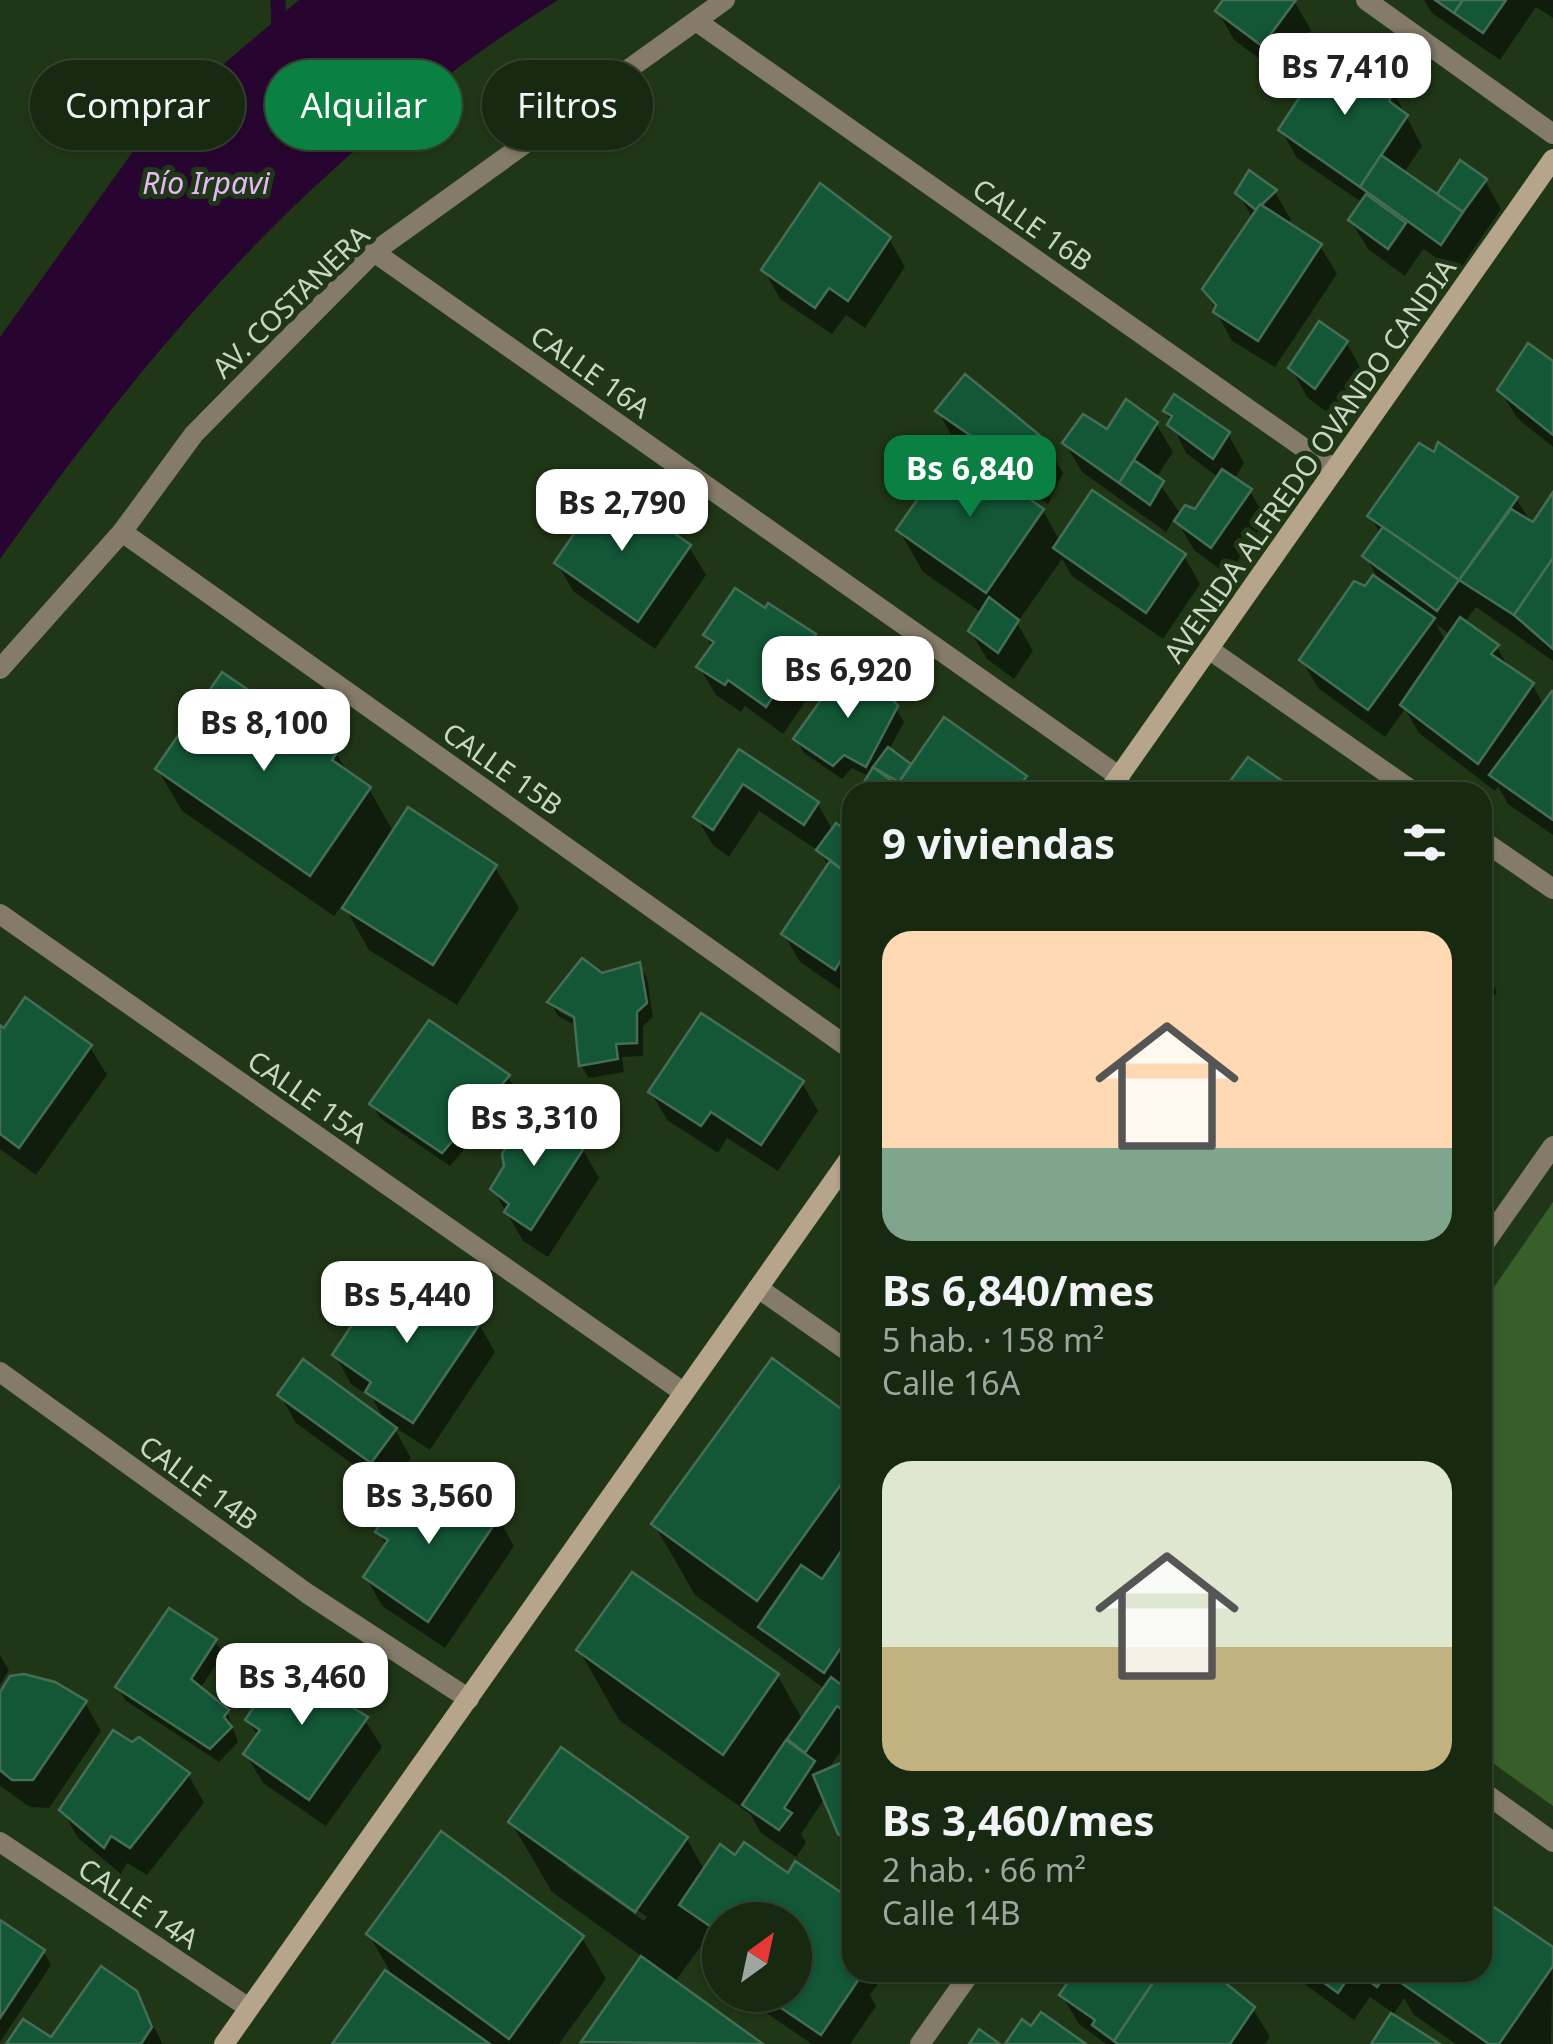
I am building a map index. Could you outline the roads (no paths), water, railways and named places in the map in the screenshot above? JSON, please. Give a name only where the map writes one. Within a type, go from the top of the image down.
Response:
[{"type":"main road","name":"AVENIDA ALFREDO OVANDO CANDIA","points":[[1115,782],[1553,159]]},
{"type":"main road","points":[[224,2044],[842,1168]]},
{"type":"street","name":"AV. COSTANERA","points":[[0,669],[122,532],[194,434],[374,252],[542,128],[699,23],[725,0]]},
{"type":"street","points":[[1366,0],[1553,134]]},
{"type":"street","name":"CALLE 16B","points":[[699,23],[1335,470]]},
{"type":"street","name":"CALLE 16A","points":[[374,252],[1111,782]]},
{"type":"street","name":"CALLE 15B","points":[[122,532],[842,1043]]},
{"type":"street","points":[[1210,650],[1400,782]]},
{"type":"street","points":[[1492,847],[1553,890]]},
{"type":"street","name":"CALLE 15A","points":[[0,914],[683,1392]]},
{"type":"street","points":[[1492,1233],[1553,1146]]},
{"type":"street","points":[[758,1288],[842,1347]]},
{"type":"street","name":"CALLE 14B","points":[[0,1372],[308,1594],[469,1699]]},
{"type":"street","points":[[1492,1799],[1553,1842]]},
{"type":"street","name":"CALLE 14A","points":[[0,1842],[249,2008]]},
{"type":"street","points":[[920,2044],[964,1982]]},
{"type":"water","name":"Río Irpavi","points":[[299,0],[558,0],[462,66],[462,60],[265,60],[265,150],[357,150],[250,250],[185,321],[122,397],[0,559],[0,337],[134,150],[245,150],[245,60],[228,60]]},
{"type":"waterway","points":[[278,0],[279,36]]}]
